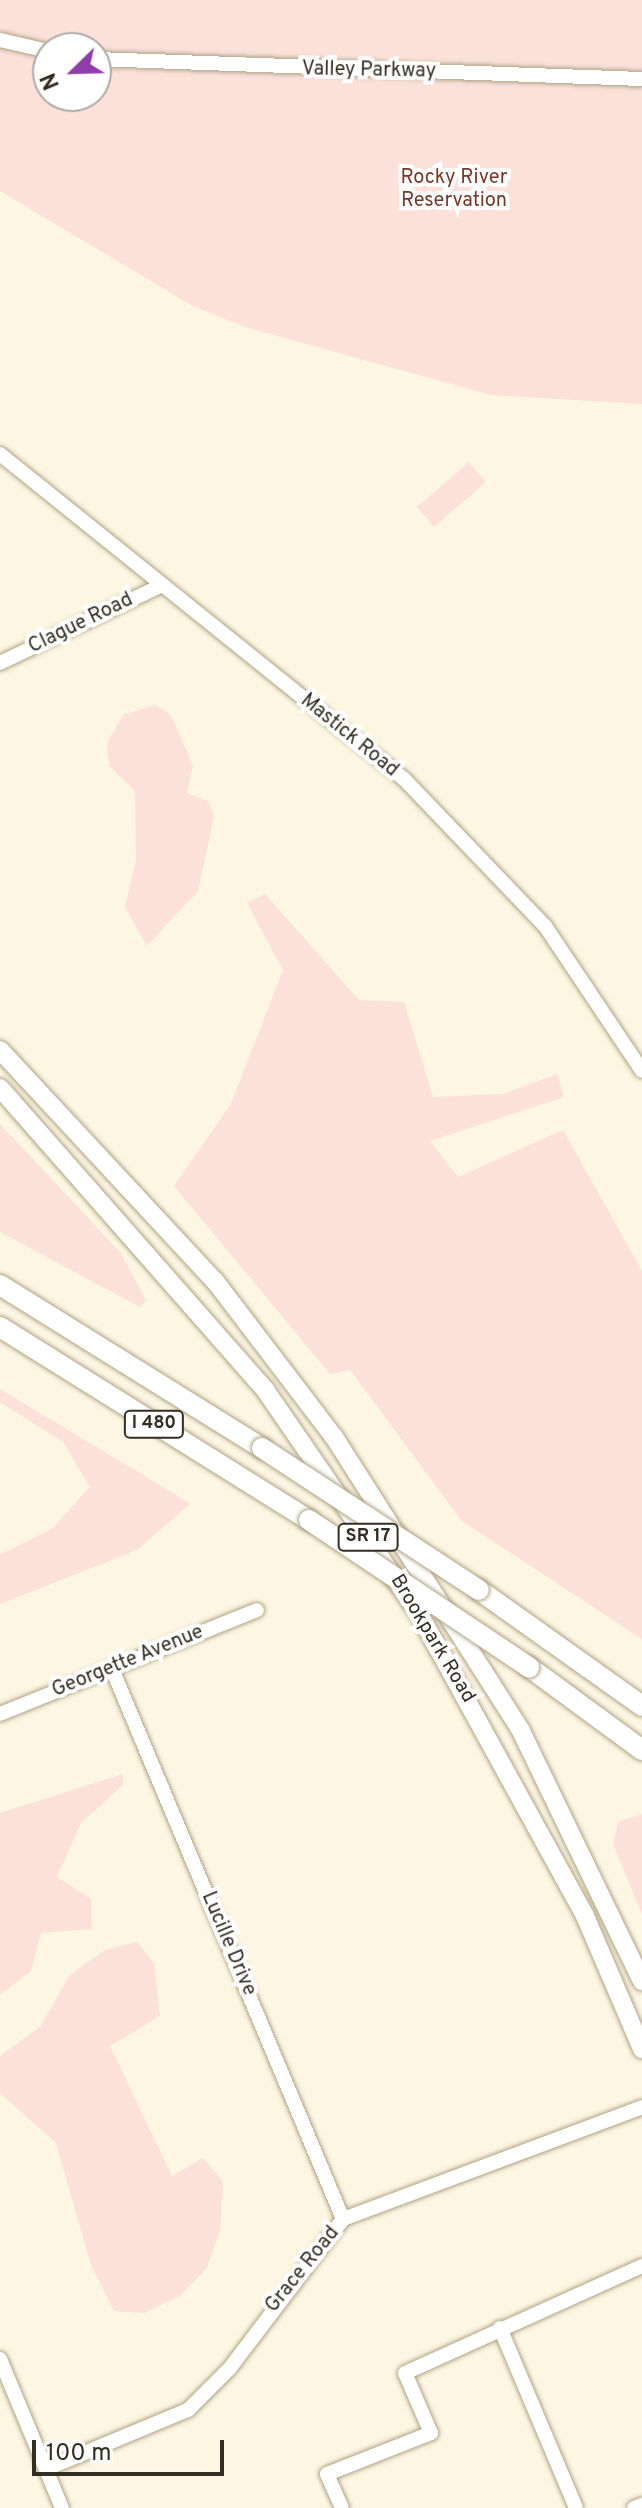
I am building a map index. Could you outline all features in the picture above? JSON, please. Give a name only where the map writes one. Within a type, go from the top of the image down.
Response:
[{"type":"highway","name":"I 480","points":[[0,1285],[262,1448],[479,1590],[642,1706]]},
{"type":"highway","name":"I 480","points":[[0,1327],[309,1520],[529,1667],[642,1750]]},
{"type":"main road","name":"Brookpark Road","points":[[0,1050],[215,1281],[351,1461],[521,1731],[642,1981]]},
{"type":"main road","name":"Brookpark Road","points":[[0,1088],[266,1391],[418,1612],[578,1902],[642,2049]]},
{"type":"street","points":[[0,40],[32,47]]},
{"type":"street","name":"Valley Parkway","points":[[112,60],[642,79]]},
{"type":"street","name":"Mastick Road","points":[[0,454],[404,779],[545,926],[642,1071]]},
{"type":"street","name":"Clague Road","points":[[0,663],[162,585]]},
{"type":"street","name":"Georgette Avenue","points":[[0,1714],[257,1610]]},
{"type":"street","name":"Lucille Drive","points":[[112,1669],[343,2219]]},
{"type":"street","name":"Grace Road","points":[[46,2469],[188,2410],[230,2368],[343,2219],[642,2107]]},
{"type":"street","points":[[342,2508],[327,2474],[431,2433],[405,2373],[642,2266]]},
{"type":"street","points":[[500,2328],[576,2508]]},
{"type":"street","points":[[0,2359],[62,2508]]},
{"type":"street","points":[[634,2508],[642,2505]]},
{"type":"green space","name":"Rocky River Reservation","points":[[0,0],[642,0],[642,404],[491,395],[245,327],[193,306],[0,191]]},
{"type":"green space","points":[[469,462],[486,482],[434,527],[417,507]]},
{"type":"green space","points":[[155,705],[171,715],[193,766],[187,793],[208,801],[214,816],[198,891],[147,946],[125,907],[136,860],[135,791],[109,766],[107,743],[123,715]]},
{"type":"green space","points":[[265,894],[359,1000],[404,1002],[433,1097],[503,1094],[557,1074],[564,1097],[430,1141],[458,1177],[563,1130],[642,1271],[642,1639],[462,1521],[350,1370],[330,1374],[174,1186],[231,1104],[283,970],[247,903]]},
{"type":"green space","points":[[0,1124],[120,1252],[146,1300],[140,1307],[0,1232]]},
{"type":"green space","points":[[0,1389],[190,1504],[137,1550],[0,1604],[0,1555],[52,1529],[90,1487],[63,1442],[0,1402]]},
{"type":"green space","points":[[123,1774],[123,1785],[81,1823],[57,1877],[91,1899],[92,1929],[41,1933],[31,1971],[0,1995],[0,1813]]},
{"type":"green space","points":[[642,1814],[642,1914],[613,1844],[618,1822]]},
{"type":"green space","points":[[137,1942],[154,1963],[160,2016],[110,2046],[172,2176],[203,2158],[223,2181],[220,2231],[206,2269],[180,2296],[144,2313],[114,2311],[91,2265],[56,2143],[0,2093],[0,2056],[40,2027],[70,1975],[105,1950]]}]
